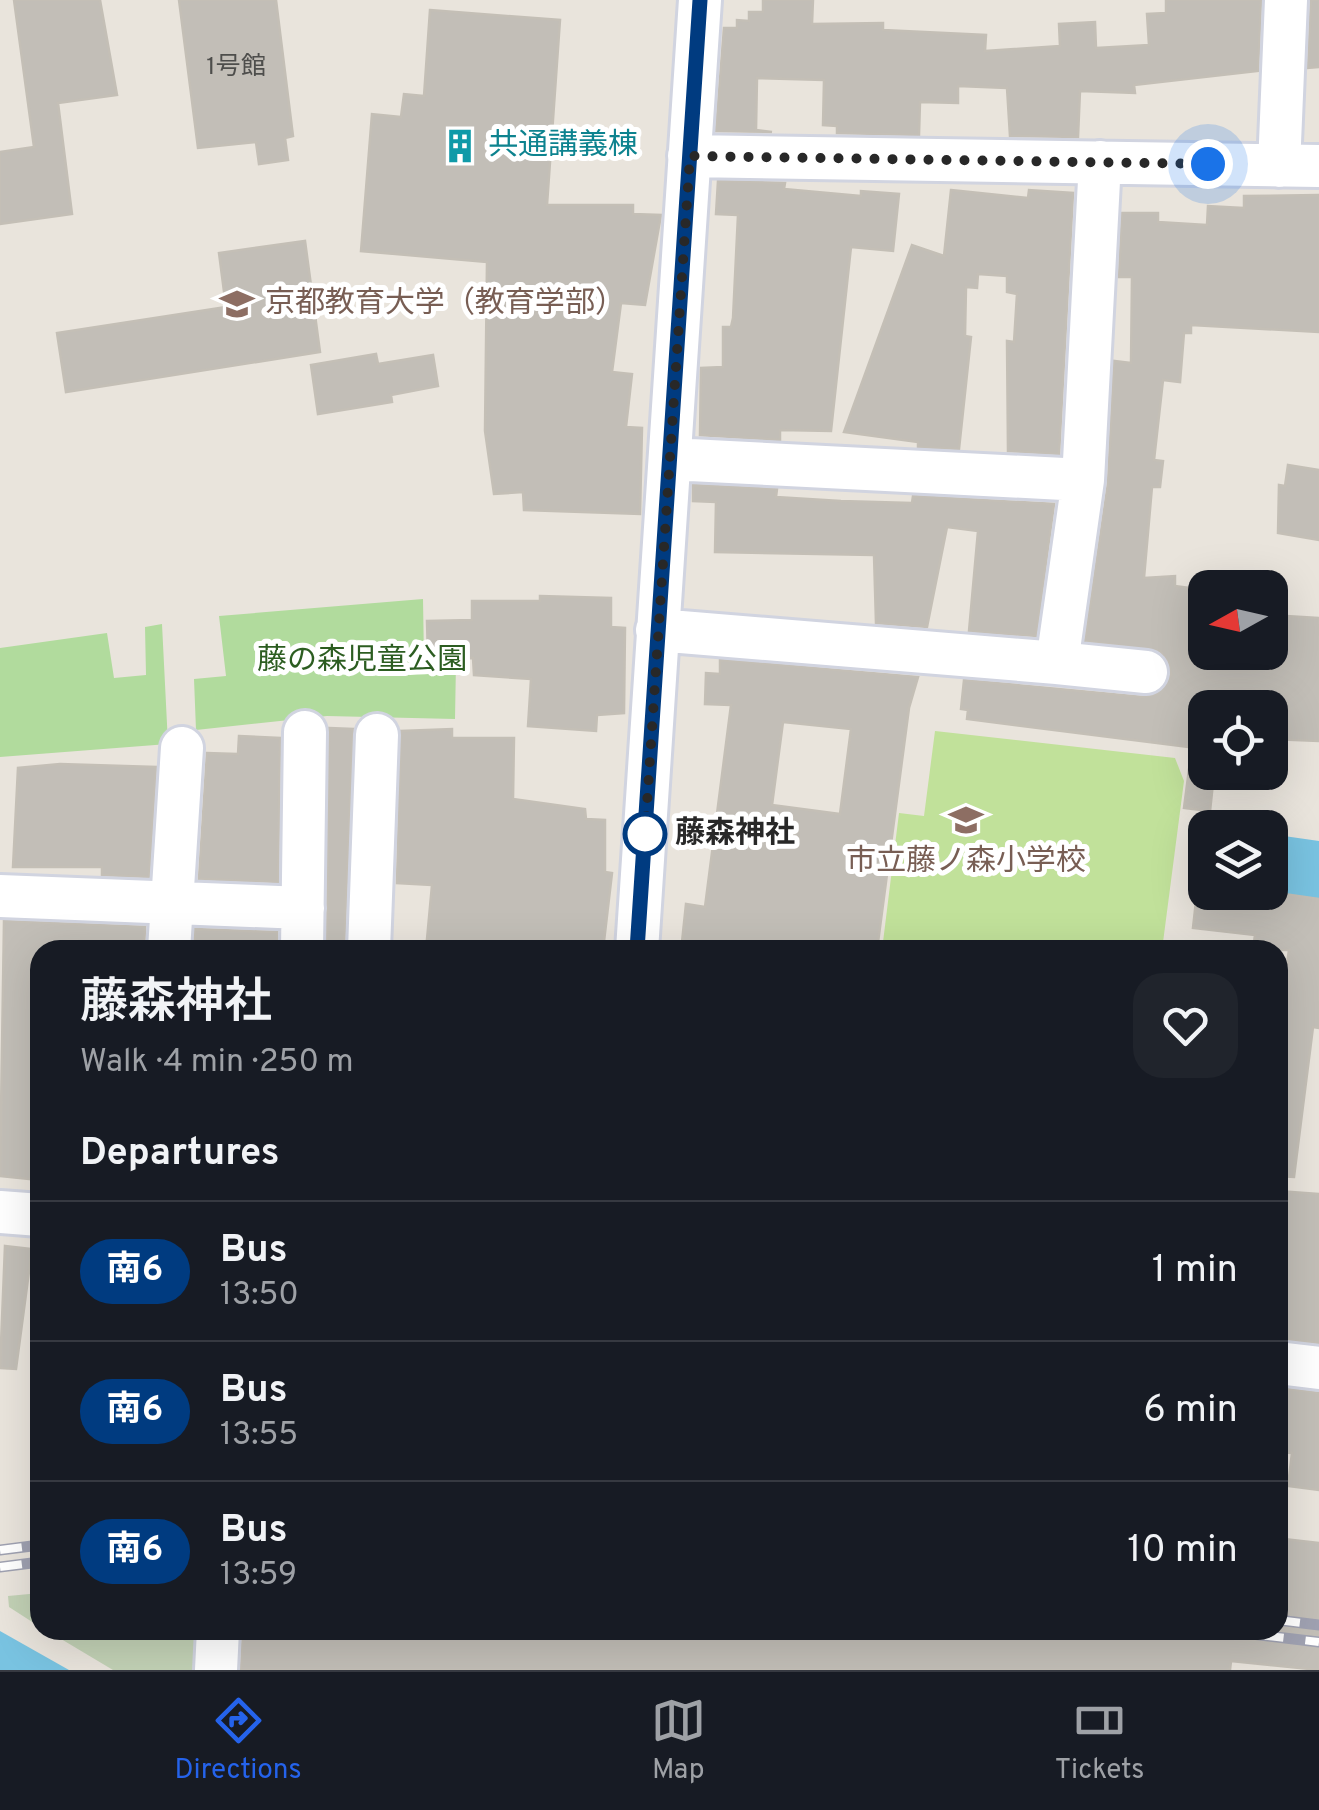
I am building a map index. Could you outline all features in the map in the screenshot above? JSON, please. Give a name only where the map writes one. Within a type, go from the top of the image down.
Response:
[{"type":"street","points":[[638,940],[700,0]]},
{"type":"street","points":[[690,156],[1299,166],[1286,0]]},
{"type":"street","points":[[1057,662],[1084,480],[1100,162]]},
{"type":"street","points":[[670,459],[1084,480]]},
{"type":"street","points":[[658,630],[1146,672]]},
{"type":"street","points":[[302,940],[305,732]]},
{"type":"street","points":[[369,940],[377,736]]},
{"type":"street","points":[[170,940],[182,748]]},
{"type":"street","points":[[0,896],[173,901],[371,886]]},
{"type":"street","points":[[0,1212],[30,1214]]},
{"type":"street","points":[[1288,1364],[1319,1368]]},
{"type":"street","points":[[216,1670],[218,1640]]},
{"type":"green space","name":"藤の森児童公園","points":[[423,599],[424,661],[456,662],[455,719],[327,716],[196,730],[194,679],[226,676],[219,616]]},
{"type":"green space","points":[[162,624],[168,744],[0,757],[0,648],[107,633],[114,678],[146,675],[145,627]]},
{"type":"green space","points":[[935,731],[1175,758],[1184,781],[1163,940],[883,940],[899,813],[924,816]]},
{"type":"green space","points":[[30,1594],[30,1621],[9,1607],[8,1596]]},
{"type":"green space","points":[[63,1640],[208,1640],[207,1670],[113,1670]]},
{"type":"water","points":[[1288,837],[1319,841],[1319,899],[1288,895]]},
{"type":"water","points":[[0,1631],[69,1670],[0,1670]]},
{"type":"building","points":[[14,0],[100,0],[117,95],[58,103],[72,214],[0,224],[0,152],[34,147]]},
{"type":"building","points":[[179,0],[276,0],[293,136],[285,138],[288,160],[259,164],[256,142],[198,148]]},
{"type":"building","points":[[763,0],[813,0],[812,24],[883,23],[883,30],[986,35],[985,51],[1060,46],[1059,24],[1095,22],[1096,48],[1149,45],[1147,14],[1166,13],[1166,0],[1261,0],[1258,71],[1134,85],[1135,93],[1080,91],[1078,137],[1010,136],[1007,88],[958,86],[958,103],[920,102],[919,135],[837,133],[837,126],[823,125],[824,80],[757,78],[756,130],[772,132],[716,131],[724,28],[737,28],[737,20],[749,21],[749,12],[763,12]]},
{"type":"building","points":[[1311,0],[1319,0],[1319,67],[1308,68]]},
{"type":"building","points":[[430,10],[560,20],[547,205],[633,205],[633,214],[661,215],[645,305],[621,303],[612,372],[632,374],[626,427],[642,428],[640,514],[524,510],[523,492],[494,494],[485,431],[487,262],[361,251],[372,114],[401,117],[404,94],[424,96]]},
{"type":"building","points":[[718,181],[785,183],[784,189],[861,196],[861,191],[899,194],[893,251],[851,247],[831,431],[780,430],[780,440],[700,435],[701,368],[723,367],[723,327],[731,327],[733,318],[738,215],[716,214]]},
{"type":"building","points":[[951,190],[1028,198],[1029,190],[1073,193],[1059,454],[1008,451],[1007,341],[1014,342],[1017,294],[1007,292],[1007,276],[978,274],[977,288],[966,287],[965,336],[971,337],[959,449],[918,447],[918,442],[844,432],[912,245],[944,256]]},
{"type":"building","points":[[1319,195],[1319,332],[1191,325],[1191,333],[1184,333],[1180,382],[1163,380],[1154,460],[1163,461],[1160,487],[1152,487],[1144,578],[1175,576],[1175,586],[1188,588],[1188,670],[1288,670],[1288,616],[1319,618],[1319,741],[1288,740],[1288,690],[1188,690],[1188,747],[967,719],[968,710],[961,709],[964,680],[1143,697],[1157,694],[1171,675],[1169,663],[1160,651],[1085,641],[1108,483],[1114,361],[1131,363],[1132,277],[1119,277],[1122,213],[1158,213],[1158,222],[1207,225],[1208,206],[1244,208],[1244,196]]},
{"type":"building","points":[[305,241],[320,352],[66,392],[57,333],[226,307],[219,253]]},
{"type":"building","points":[[376,354],[378,364],[433,355],[438,386],[391,395],[392,402],[318,414],[311,365]]},
{"type":"building","points":[[1288,465],[1319,470],[1319,540],[1278,533],[1279,485],[1285,486]]},
{"type":"building","points":[[693,485],[777,489],[776,497],[841,501],[912,503],[913,496],[1054,504],[1036,636],[969,631],[978,531],[947,527],[927,627],[876,623],[874,555],[715,552],[716,502],[693,501]]},
{"type":"building","points":[[540,596],[611,598],[611,627],[625,628],[624,713],[597,715],[596,731],[528,726],[531,679],[474,675],[473,658],[428,659],[427,621],[472,620],[472,601],[540,601]]},
{"type":"building","points":[[720,660],[918,677],[909,708],[878,940],[682,940],[686,904],[705,907],[731,705],[705,704],[706,673],[720,674]],"holes":[[[783,722],[851,729],[840,814],[772,805]]]},
{"type":"building","points":[[329,728],[353,729],[344,940],[327,940]]},
{"type":"building","points":[[452,729],[452,738],[514,738],[513,799],[585,809],[586,819],[605,820],[605,872],[612,873],[604,940],[427,940],[432,885],[397,883],[401,731]]},
{"type":"building","points":[[239,736],[280,738],[278,882],[199,879],[207,753],[238,754]]},
{"type":"building","points":[[60,764],[156,767],[149,877],[102,875],[102,867],[13,867],[18,768]]},
{"type":"building","points":[[1188,777],[1188,790],[1212,790],[1210,810],[1184,808]]},
{"type":"building","points":[[1288,895],[1319,899],[1319,1028],[1313,1027],[1294,1177],[1288,1177],[1288,940],[1254,940],[1255,935],[1193,928],[1195,910],[1288,910]]},
{"type":"building","points":[[4,921],[145,927],[144,940],[30,940],[30,1179],[0,1176]]},
{"type":"building","points":[[195,929],[277,932],[277,940],[194,940]]},
{"type":"building","points":[[1288,1192],[1319,1194],[1319,1343],[1288,1340]]},
{"type":"building","points":[[5,1246],[30,1249],[16,1369],[0,1368]]},
{"type":"building","points":[[1288,1389],[1319,1393],[1319,1490],[1288,1486],[1292,1453],[1288,1453]]},
{"type":"building","points":[[1288,1539],[1319,1543],[1319,1670],[1231,1661],[1230,1670],[241,1670],[242,1640],[1288,1640]]},
{"type":"railway","points":[[0,1550],[30,1546]]},
{"type":"railway","points":[[0,1567],[30,1563]]},
{"type":"railway","points":[[1288,1621],[1319,1625]]},
{"type":"railway","points":[[1288,1638],[1319,1642]]},
{"type":"bus line","name":"南6","points":[[638,940],[700,0]]},
{"type":"place","name":"共通講義棟","points":[[460,146]]},
{"type":"place","name":"京都教育大学（教育学部）","points":[[237,304]]},
{"type":"place","name":"市立藤ノ森小学校","points":[[966,820]]},
{"type":"place","name":"藤森神社","points":[[645,834]]},
{"type":"route","points":[[645,834],[690,156],[1003,164],[1208,164]]}]
